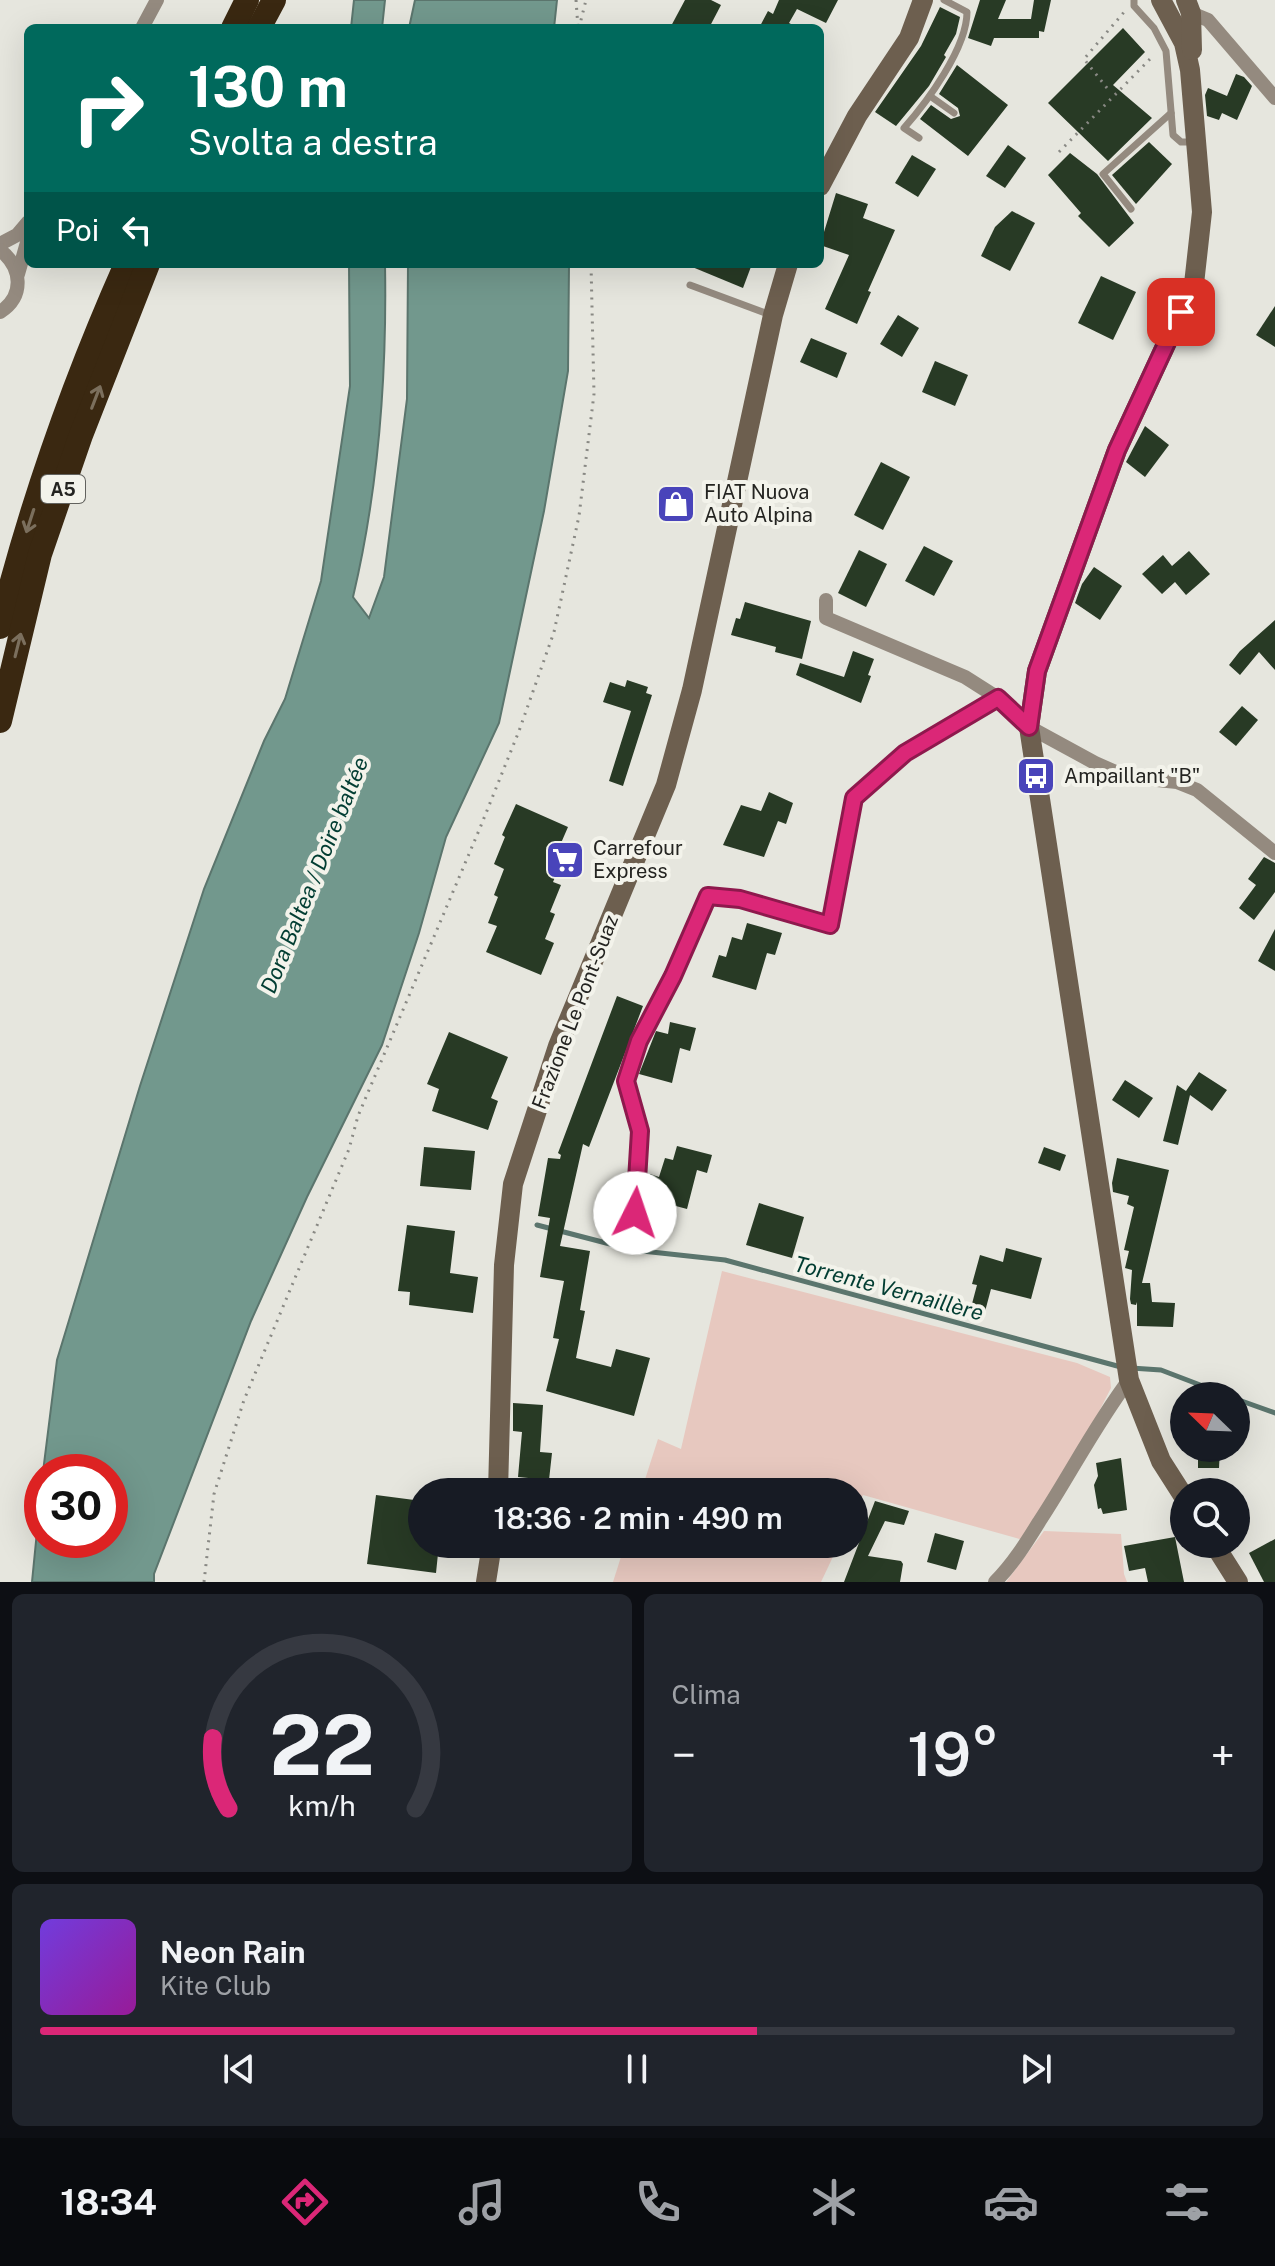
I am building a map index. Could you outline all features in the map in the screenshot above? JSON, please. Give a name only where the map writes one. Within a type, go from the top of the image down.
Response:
[{"type":"highway","points":[[235,24],[247,0]]},
{"type":"highway","points":[[261,24],[274,0]]},
{"type":"highway","name":"A5","points":[[0,627],[17,559],[57,437],[124,268]]},
{"type":"highway","name":"A5","points":[[0,721],[40,554],[81,435],[146,268]]},
{"type":"main road","points":[[824,178],[857,116],[909,38],[923,0]]},
{"type":"main road","points":[[1161,0],[1184,43],[1190,70]]},
{"type":"main road","points":[[1172,1478],[1161,1461],[1129,1380],[1029,727],[1037,671],[1117,450],[1194,284],[1202,212],[1188,6]]},
{"type":"main road","name":"Frazione Le Pont-Suaz","points":[[498,1478],[504,1265],[513,1184],[558,1046],[666,785],[692,690],[773,315],[787,268]]},
{"type":"main road","points":[[486,1582],[490,1558]]},
{"type":"main road","points":[[1223,1558],[1238,1582]]},
{"type":"street","points":[[144,24],[157,0]]},
{"type":"street","points":[[1188,6],[1208,20],[1275,98]]},
{"type":"street","points":[[0,244],[17,235],[24,227]]},
{"type":"street","points":[[0,250],[14,265],[17,274]]},
{"type":"street","points":[[2,313],[16,294],[17,274],[24,252]]},
{"type":"street","points":[[826,600],[826,618],[965,677],[998,698],[1029,727],[1127,777],[1177,782],[1197,790],[1275,853]]},
{"type":"street","points":[[635,1213],[640,1131],[626,1081],[639,1041],[673,976],[708,896],[740,899],[830,925],[854,798],[905,753],[998,698]]},
{"type":"street","points":[[995,1582],[1018,1556],[1058,1494],[1102,1416],[1129,1380]]},
{"type":"lane","points":[[919,138],[904,128],[930,96],[967,24],[967,12],[944,0]]},
{"type":"lane","points":[[1134,0],[1134,6],[1154,28],[1166,51],[1171,128],[1181,142],[1197,142]]},
{"type":"lane","points":[[930,96],[954,113]]},
{"type":"lane","points":[[1131,209],[1103,174],[1171,113]]},
{"type":"lane","points":[[690,285],[773,315]]},
{"type":"path","points":[[576,0],[578,24]]},
{"type":"path","points":[[579,24],[586,0]]},
{"type":"path","points":[[1107,88],[1084,59],[1134,0]]},
{"type":"path","points":[[1059,152],[1152,57]]},
{"type":"path","points":[[204,1582],[214,1494],[244,1400],[349,1149],[358,1116],[480,828],[554,632],[579,516],[594,394],[591,268]]},
{"type":"shaded area","points":[[722,1271],[1077,1363],[1110,1377],[1111,1388],[1072,1464],[1023,1540],[868,1496],[868,1478],[645,1478],[658,1439],[681,1449]]},
{"type":"shaded area","points":[[1044,1531],[1121,1534],[1127,1582],[1006,1582]]},
{"type":"shaded area","points":[[621,1558],[832,1558],[821,1582],[613,1582]]},
{"type":"water","points":[[354,0],[385,0],[382,24],[351,24]]},
{"type":"water","points":[[415,0],[557,0],[554,24],[410,24]]},
{"type":"water","name":"Dora Baltea / Doire baltée","points":[[349,268],[385,268],[380,431],[369,514],[353,597],[369,618],[384,577],[407,399],[408,268],[569,268],[568,371],[544,511],[499,723],[446,837],[419,933],[382,1045],[307,1197],[251,1321],[154,1574],[154,1582],[32,1582],[34,1558],[128,1558],[128,1454],[45,1454],[57,1360],[140,1086],[204,889],[264,741],[285,699],[321,581],[350,386]]},
{"type":"building","points":[[685,0],[711,0],[721,5],[711,24],[672,24]]},
{"type":"building","points":[[779,0],[838,0],[826,23],[797,9],[791,24],[761,24],[768,11],[773,14]]},
{"type":"building","points":[[980,0],[1006,0],[998,19],[1031,19],[1034,0],[1051,0],[1044,32],[1039,31],[1039,38],[994,38],[991,46],[968,38]]},
{"type":"building","points":[[940,7],[960,17],[956,34],[929,86],[896,126],[875,112],[921,46]]},
{"type":"building","points":[[1123,28],[1145,52],[1113,85],[1152,118],[1108,161],[1048,103]]},
{"type":"building","points":[[957,65],[1008,105],[968,156],[920,119],[931,105],[951,119],[960,116],[958,108],[939,94]]},
{"type":"building","points":[[1236,74],[1252,86],[1237,120],[1222,113],[1219,120],[1207,116],[1205,95],[1208,88],[1227,96]]},
{"type":"building","points":[[1149,142],[1172,164],[1136,204],[1112,175]]},
{"type":"building","points":[[1008,145],[1026,158],[1005,188],[986,176]]},
{"type":"building","points":[[1070,153],[1097,174],[1134,223],[1109,247],[1078,216],[1081,213],[1048,175]]},
{"type":"building","points":[[912,155],[936,169],[918,197],[895,183]]},
{"type":"building","points":[[836,193],[868,204],[863,218],[895,230],[857,324],[825,309],[849,255],[824,246],[824,232]]},
{"type":"building","points":[[1012,211],[1035,223],[1010,271],[981,256],[995,227]]},
{"type":"building","points":[[695,268],[750,268],[743,288]]},
{"type":"building","points":[[1101,276],[1136,292],[1113,340],[1078,323]]},
{"type":"building","points":[[1275,306],[1275,347],[1256,335]]},
{"type":"building","points":[[898,315],[919,328],[902,357],[880,344]]},
{"type":"building","points":[[811,338],[847,353],[837,378],[800,362]]},
{"type":"building","points":[[935,361],[968,375],[955,406],[922,392]]},
{"type":"building","points":[[1145,426],[1169,445],[1145,477],[1126,462]]},
{"type":"building","points":[[881,462],[910,477],[883,530],[854,515]]},
{"type":"building","points":[[924,546],[953,561],[934,596],[905,581]]},
{"type":"building","points":[[859,550],[887,564],[866,607],[838,593]]},
{"type":"building","points":[[1189,551],[1210,574],[1186,595],[1175,582],[1162,594],[1142,574],[1163,555],[1172,566]]},
{"type":"building","points":[[1094,567],[1122,586],[1100,620],[1075,603],[1082,584]]},
{"type":"building","points":[[745,602],[811,621],[802,659],[775,652],[776,647],[731,635]]},
{"type":"building","points":[[1275,620],[1275,670],[1259,652],[1240,675],[1229,665]]},
{"type":"building","points":[[853,651],[874,659],[861,703],[796,675],[800,663],[844,677]]},
{"type":"building","points":[[627,680],[648,687],[646,693],[652,695],[623,786],[609,781],[631,711],[603,702],[610,682],[625,687]]},
{"type":"building","points":[[1242,706],[1258,720],[1236,746],[1219,732]]},
{"type":"building","points":[[769,792],[793,803],[786,824],[778,821],[764,857],[723,845],[741,805],[761,811]]},
{"type":"building","points":[[516,804],[568,827],[558,850],[565,853],[553,882],[561,885],[550,912],[555,914],[545,939],[554,943],[541,975],[486,952],[497,926],[488,923],[504,869],[494,864],[505,837],[502,835]]},
{"type":"building","points":[[1264,857],[1275,863],[1275,892],[1254,920],[1239,908],[1256,885],[1248,879]]},
{"type":"building","points":[[747,923],[782,933],[775,955],[767,953],[756,990],[712,977],[719,955],[726,957],[732,937],[742,940]]},
{"type":"building","points":[[1275,929],[1275,971],[1258,961]]},
{"type":"building","points":[[617,996],[643,1006],[589,1147],[583,1144],[560,1246],[590,1251],[580,1310],[585,1311],[576,1358],[611,1367],[616,1349],[650,1358],[634,1416],[546,1391],[559,1339],[553,1338],[564,1281],[540,1277],[550,1218],[538,1216],[548,1158],[560,1159],[558,1153]]},
{"type":"building","points":[[670,1022],[696,1028],[690,1051],[680,1048],[672,1083],[639,1074],[656,1031],[668,1034]]},
{"type":"building","points":[[449,1032],[508,1057],[491,1098],[498,1101],[488,1130],[432,1111],[439,1089],[427,1084]]},
{"type":"building","points":[[1199,1072],[1227,1090],[1212,1111],[1190,1095],[1178,1145],[1163,1141],[1177,1085],[1186,1091]]},
{"type":"building","points":[[1125,1080],[1153,1098],[1139,1118],[1112,1100]]},
{"type":"building","points":[[677,1146],[712,1155],[707,1173],[697,1170],[687,1209],[646,1198],[650,1174],[659,1177],[665,1158],[673,1160]]},
{"type":"building","points":[[424,1147],[475,1151],[471,1190],[420,1186]]},
{"type":"building","points":[[1044,1147],[1066,1155],[1060,1171],[1038,1163]]},
{"type":"building","points":[[1117,1158],[1169,1170],[1142,1283],[1150,1283],[1152,1302],[1175,1303],[1173,1327],[1137,1326],[1137,1302],[1136,1305],[1131,1304],[1130,1299],[1132,1270],[1125,1268],[1129,1251],[1124,1250],[1134,1207],[1127,1204],[1129,1196],[1113,1192]]},
{"type":"building","points":[[759,1203],[804,1217],[792,1258],[746,1245]]},
{"type":"building","points":[[407,1225],[455,1231],[450,1273],[478,1277],[473,1313],[409,1305],[410,1292],[398,1291]]},
{"type":"building","points":[[1006,1248],[1042,1258],[1031,1299],[991,1289],[983,1319],[969,1315],[977,1285],[972,1284],[980,1255],[1003,1262]]},
{"type":"building","points":[[513,1403],[543,1405],[540,1452],[552,1453],[549,1478],[518,1477],[522,1432],[513,1431]]},
{"type":"building","points":[[1121,1458],[1127,1510],[1103,1514],[1101,1508],[1098,1509],[1094,1485],[1098,1476],[1096,1463]]},
{"type":"building","points":[[1198,1462],[1219,1462],[1219,1468],[1198,1468]]},
{"type":"building","points":[[376,1495],[408,1499],[408,1558],[438,1558],[436,1573],[367,1564]]},
{"type":"building","points":[[875,1501],[909,1511],[904,1525],[885,1521],[868,1556],[868,1519]]},
{"type":"building","points":[[935,1533],[964,1541],[956,1570],[927,1562]]},
{"type":"building","points":[[1170,1538],[1170,1558],[1179,1558],[1184,1582],[1148,1582],[1145,1568],[1129,1571],[1124,1546]]},
{"type":"building","points":[[1275,1539],[1275,1582],[1264,1582],[1250,1552]]},
{"type":"building","points":[[868,1556],[901,1561],[903,1564],[900,1582],[844,1582],[853,1558]]},
{"type":"waterway","name":"Torrente Vernaillère","points":[[537,1225],[633,1250],[725,1260],[1121,1367]]},
{"type":"waterway","name":"Torrente Vernaillère","points":[[1131,1368],[1161,1370],[1192,1382]]},
{"type":"waterway","name":"Torrente Vernaillère","points":[[1250,1404],[1275,1413]]},
{"type":"place","name":"FIAT Nuova Auto Alpina","points":[[676,504]]},
{"type":"place","name":"Ampaillant \"B\"","points":[[1036,776]]},
{"type":"place","name":"Carrefour Express","points":[[565,860]]},
{"type":"route","points":[[635,1213],[640,1131],[626,1081],[639,1041],[673,976],[708,896],[740,899],[830,925],[854,798],[905,753],[998,698],[1029,727],[1037,671],[1117,450],[1181,312]]}]
